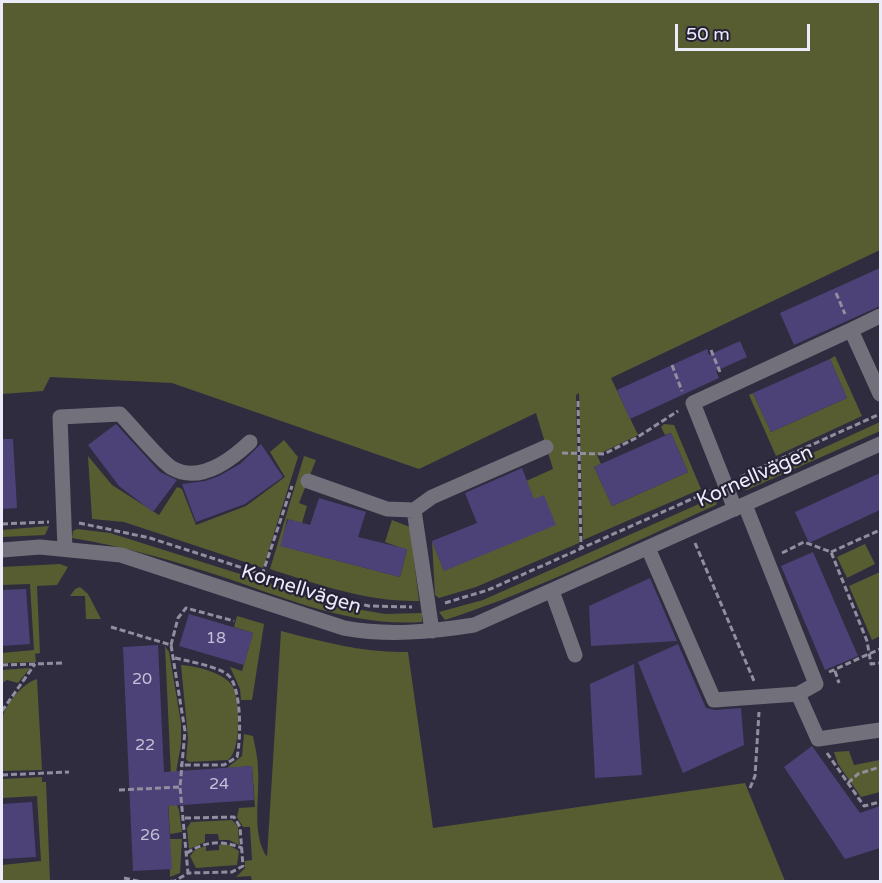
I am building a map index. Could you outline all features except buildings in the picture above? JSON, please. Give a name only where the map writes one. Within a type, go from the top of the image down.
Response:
[{"type":"street","points":[[648,548],[714,700],[761,699],[798,694],[816,684],[766,560],[740,507],[725,484],[693,403],[880,315]]},
{"type":"street","points":[[851,330],[880,394]]},
{"type":"street","points":[[65,549],[66,521],[60,417],[120,414],[171,468],[193,474],[228,462],[250,442]]},
{"type":"street","name":"Kornellvägen","points":[[2,550],[65,549],[121,555],[344,628],[365,632],[410,634],[474,625],[880,444]]},
{"type":"street","points":[[308,481],[387,509],[414,510],[432,497],[546,447]]},
{"type":"street","points":[[414,510],[432,631]]},
{"type":"street","points":[[552,591],[575,655]]},
{"type":"street","points":[[798,694],[818,739],[880,730]]},
{"type":"path","points":[[836,293],[851,330]]},
{"type":"path","points":[[711,350],[726,387]]},
{"type":"path","points":[[546,447],[554,453],[604,454],[636,438],[693,403],[686,398],[672,364]]},
{"type":"path","points":[[579,400],[581,548]]},
{"type":"path","points":[[2,524],[66,521],[105,527],[150,538],[262,575],[369,606],[429,606],[488,590],[880,414]]},
{"type":"path","points":[[262,575],[295,477],[308,481]]},
{"type":"path","points":[[766,560],[804,542],[831,552],[880,530]]},
{"type":"path","points":[[694,542],[761,699],[756,729],[755,776],[750,788]]},
{"type":"path","points":[[831,552],[867,641],[867,655],[871,664],[880,663]]},
{"type":"path","points":[[188,873],[185,818],[180,787],[180,765],[185,730],[175,658],[171,645],[178,618],[186,608],[234,621]]},
{"type":"path","points":[[111,627],[171,645]]},
{"type":"path","points":[[814,679],[880,649]]},
{"type":"path","points":[[175,658],[228,675],[237,687],[240,745],[237,757],[224,765],[180,765]]},
{"type":"path","points":[[2,665],[64,663]]},
{"type":"path","points":[[2,711],[35,664]]},
{"type":"path","points":[[834,670],[839,683]]},
{"type":"path","points":[[818,739],[864,806],[880,802]]},
{"type":"path","points":[[848,783],[858,774],[880,768]]},
{"type":"path","points":[[2,775],[69,772]]},
{"type":"path","points":[[119,790],[180,787]]},
{"type":"path","points":[[158,882],[180,880],[188,873],[232,872],[243,866],[240,827],[234,817],[185,818]]},
{"type":"path","points":[[187,853],[209,843],[228,842],[242,848]]},
{"type":"path","points":[[124,878],[142,882]]},
{"type":"green space","points":[[2,2],[880,2],[880,250],[611,378],[638,435],[597,455],[601,464],[594,467],[612,506],[688,472],[671,433],[665,435],[661,427],[664,424],[674,425],[701,489],[583,540],[579,393],[576,395],[579,543],[476,587],[439,598],[435,595],[432,541],[444,571],[514,507],[515,486],[553,469],[536,413],[419,469],[172,383],[50,377],[43,391],[2,394]]},
{"type":"green space","points":[[835,356],[862,416],[776,456],[749,395],[753,393],[771,432],[847,398],[830,359]]},
{"type":"green space","points":[[880,422],[880,431],[747,490],[738,487]]},
{"type":"green space","points":[[284,440],[298,457],[263,568],[124,522],[92,519],[88,456],[112,485],[159,515],[177,487],[182,489],[196,525],[246,506],[285,477],[270,452]]},
{"type":"green space","points":[[304,456],[316,460],[299,503],[307,506],[302,523],[287,519],[281,546],[400,577],[407,550],[385,542],[392,520],[410,527],[419,601],[362,596],[270,569]]},
{"type":"green space","points":[[719,495],[716,505],[548,581],[445,620],[439,612],[483,600]]},
{"type":"green space","points":[[49,526],[45,535],[2,537],[2,530]]},
{"type":"green space","points":[[77,529],[110,533],[345,607],[385,614],[422,613],[422,622],[371,620],[321,610],[167,560],[72,538],[73,531]]},
{"type":"green space","points":[[865,544],[875,564],[847,578],[837,557]]},
{"type":"green space","points":[[60,564],[68,567],[57,585],[37,586],[40,653],[35,654],[36,662],[2,663],[2,653],[34,650],[30,584],[2,585],[2,567]]},
{"type":"green space","points":[[880,572],[880,636],[872,640],[849,586]]},
{"type":"green space","points":[[80,587],[88,594],[101,619],[86,619],[85,596],[70,596],[75,589]]},
{"type":"green space","points":[[237,616],[264,624],[252,700],[241,700],[240,689],[230,667],[242,671],[253,633],[234,627]]},
{"type":"green space","points":[[281,631],[360,649],[408,652],[433,828],[745,783],[785,881],[252,881],[251,876],[236,877],[245,868],[245,861],[252,860],[250,827],[243,827],[237,817],[239,808],[255,807],[252,766],[227,768],[242,756],[244,734],[253,736],[258,765],[259,837],[267,857]]},
{"type":"green space","points":[[165,646],[169,652],[181,723],[181,744],[174,784],[171,776]]},
{"type":"green space","points":[[181,665],[219,675],[231,683],[234,689],[238,715],[237,737],[232,755],[228,760],[189,762],[186,759],[188,738]]},
{"type":"green space","points":[[30,668],[18,683],[7,680],[2,683],[2,670]]},
{"type":"green space","points":[[37,679],[42,770],[2,771],[1,732],[6,708],[20,690]]},
{"type":"green space","points":[[849,751],[854,765],[880,760],[880,792],[861,797],[838,764],[834,752]]},
{"type":"green space","points":[[42,777],[42,782],[46,782],[50,881],[2,881],[2,865],[41,861],[37,796],[2,798],[2,779]]},
{"type":"green space","points":[[174,798],[179,810],[182,832],[170,834],[168,800]]},
{"type":"green space","points":[[232,820],[238,827],[239,845],[229,840],[219,840],[218,834],[205,834],[205,842],[189,849],[187,828],[191,822]]},
{"type":"green space","points":[[170,839],[182,839],[180,873],[170,877]]},
{"type":"green space","points":[[227,844],[239,851],[237,865],[196,868],[190,856],[195,850],[206,846],[206,851],[219,850],[219,845]]}]
